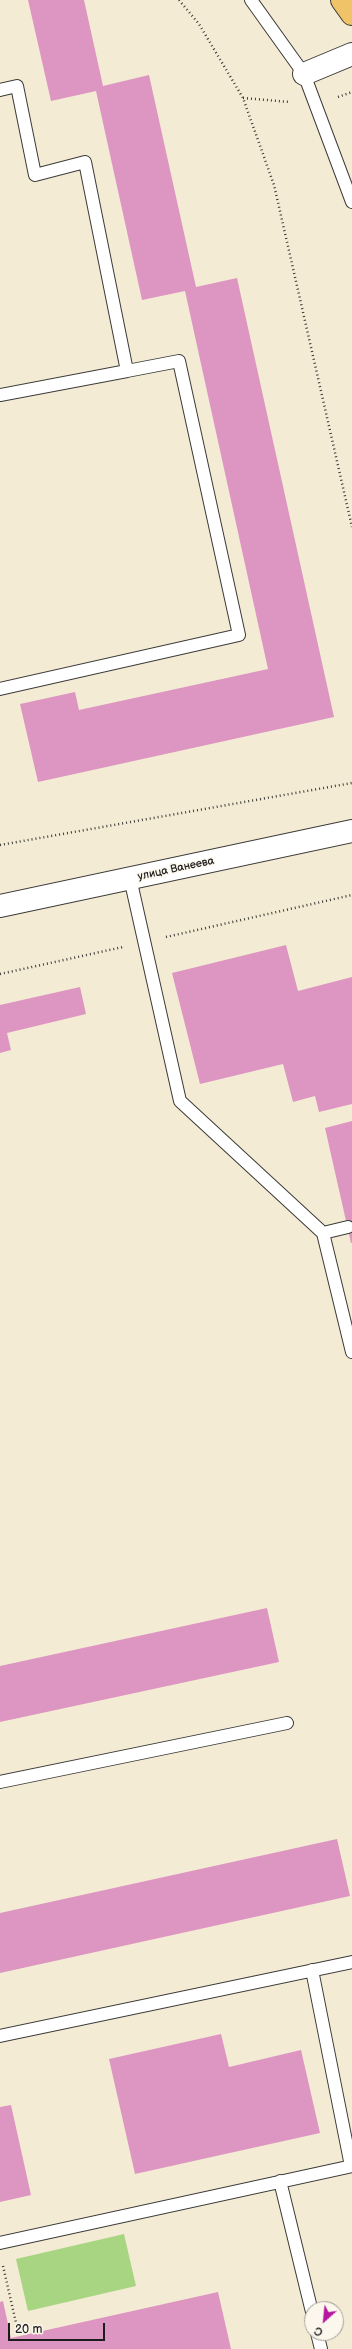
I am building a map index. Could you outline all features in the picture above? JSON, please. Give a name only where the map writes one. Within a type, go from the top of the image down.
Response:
[{"type":"main road","points":[[342,0],[352,14]]},
{"type":"street","points":[[304,74],[352,54]]},
{"type":"street","name":"улица Ванеева","points":[[0,906],[352,831]]},
{"type":"lane","points":[[251,0],[304,74],[352,202]]},
{"type":"lane","points":[[0,90],[17,86],[35,175],[85,162],[127,371]]},
{"type":"lane","points":[[0,395],[179,361],[239,635],[0,689]]},
{"type":"lane","points":[[130,878],[180,1101],[323,1232],[352,1352]]},
{"type":"lane","points":[[323,1232],[348,1227]]},
{"type":"lane","points":[[0,1782],[287,1723]]},
{"type":"lane","points":[[0,2036],[352,1962]]},
{"type":"lane","points":[[0,2243],[352,2166],[312,1970]]},
{"type":"lane","points":[[280,2181],[309,2301]]},
{"type":"path","points":[[179,0],[199,24],[243,98],[274,185],[352,527]]},
{"type":"path","points":[[0,846],[352,783]]},
{"type":"path","points":[[0,974],[352,895]]},
{"type":"path","points":[[2,2262],[19,2336]]},
{"type":"green space","points":[[124,2234],[136,2286],[28,2311],[16,2259]]},
{"type":"building","points":[[28,0],[84,0],[103,86],[149,75],[196,287],[237,278],[334,717],[38,782],[20,704],[75,692],[79,710],[268,669],[185,291],[142,300],[96,91],[51,101]]},
{"type":"building","points":[[286,945],[298,991],[352,977],[352,1104],[319,1112],[315,1096],[293,1102],[283,1064],[200,1084],[172,973]]},
{"type":"building","points":[[80,987],[86,1014],[7,1033],[11,1050],[0,1053],[0,1005]]},
{"type":"building","points":[[352,1121],[352,1243],[351,1243],[325,1128]]},
{"type":"building","points":[[267,1608],[279,1662],[0,1722],[0,1666]]},
{"type":"building","points":[[337,1839],[350,1896],[0,1973],[0,1913]]},
{"type":"building","points":[[221,2034],[229,2067],[301,2050],[320,2133],[135,2174],[109,2059]]},
{"type":"building","points":[[11,2105],[31,2195],[0,2202],[0,2107]]},
{"type":"building","points":[[218,2292],[231,2349],[0,2349],[0,2302],[3,2301],[11,2338]]}]
